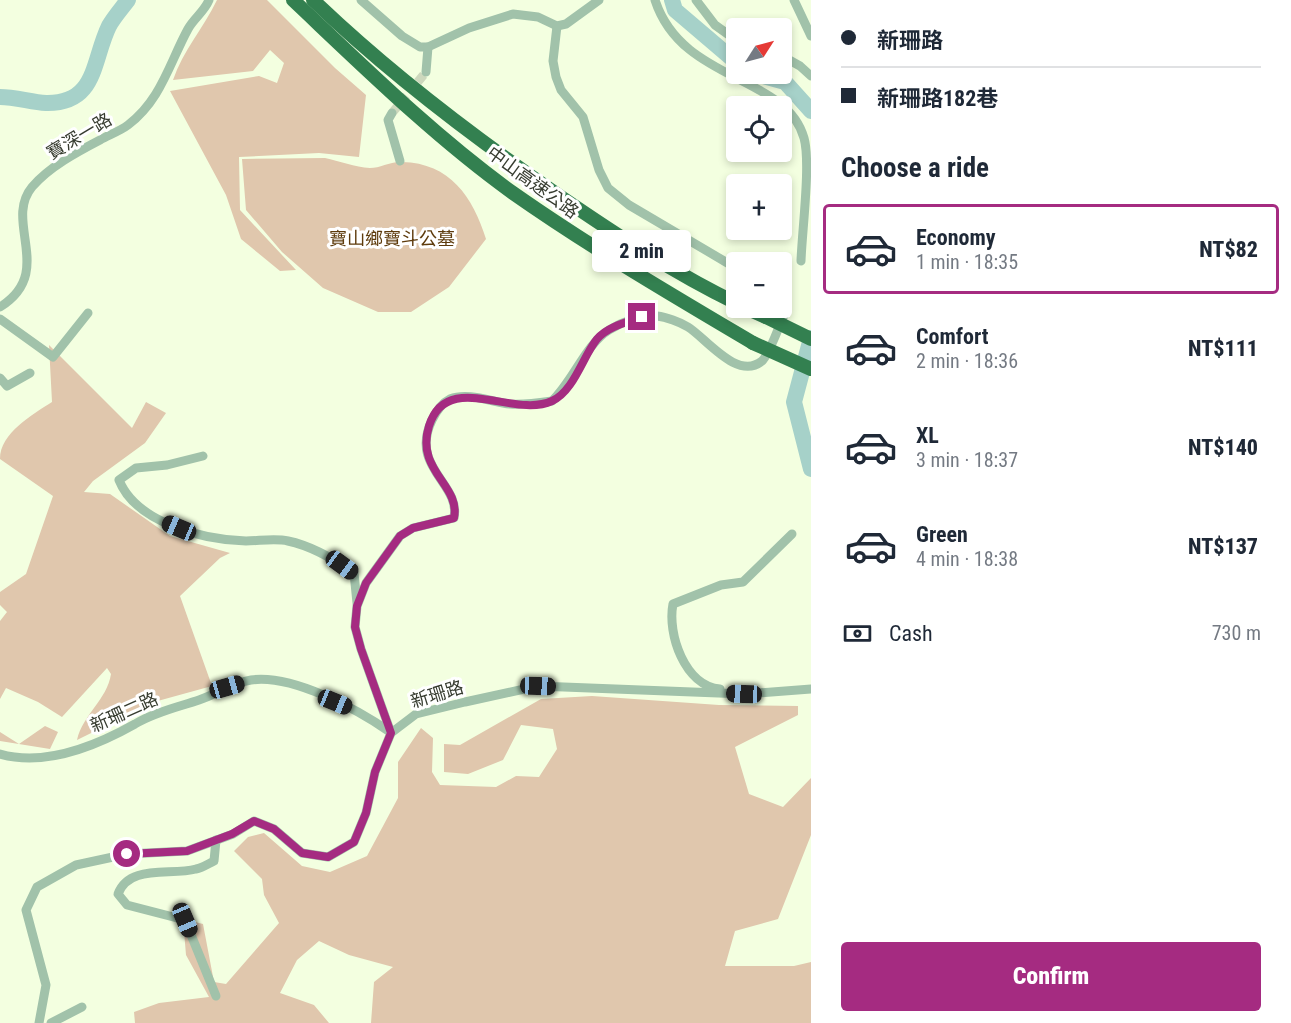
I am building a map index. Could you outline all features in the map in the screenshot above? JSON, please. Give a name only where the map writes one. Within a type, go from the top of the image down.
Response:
[{"type":"highway","name":"中山高速公路","points":[[293,0],[420,118],[512,192],[614,261],[753,343],[811,369]]},
{"type":"highway","name":"中山高速公路","points":[[313,0],[416,90],[517,166],[623,239],[726,297]]},
{"type":"highway","points":[[768,318],[811,339]]},
{"type":"street","name":"寶深一路","points":[[0,307],[21,288],[28,272],[24,228],[25,203],[31,188],[70,157],[127,126],[146,109],[164,83],[188,29],[201,15],[209,0]]},
{"type":"street","points":[[361,0],[408,41],[420,47],[428,47],[480,24],[513,14],[538,17],[557,26],[566,24],[599,0]]},
{"type":"street","points":[[655,0],[660,16],[674,36],[694,54],[718,70],[780,102],[800,125],[805,141],[806,159],[801,261]]},
{"type":"street","points":[[696,0],[715,25],[726,33]]},
{"type":"street","points":[[794,0],[811,36]]},
{"type":"street","points":[[557,26],[553,61],[556,77],[561,90],[583,117],[599,170],[608,188],[629,205],[726,262]]},
{"type":"street","points":[[426,72],[428,47]]},
{"type":"street","points":[[792,62],[811,76]]},
{"type":"street","points":[[392,113],[388,120],[400,161]]},
{"type":"street","points":[[0,319],[53,357],[88,313]]},
{"type":"street","points":[[357,606],[366,583],[400,536],[413,528],[454,518],[456,511],[451,495],[429,462],[426,444],[429,425],[437,410],[450,399],[467,397],[531,404],[552,401],[566,387],[598,338],[610,329],[642,317],[658,316],[686,326],[736,363],[752,365],[763,360],[783,318]]},
{"type":"street","points":[[0,378],[7,386],[30,373]]},
{"type":"street","points":[[39,1023],[46,985],[26,910],[37,887],[76,865],[127,854],[187,851],[216,840],[254,821],[274,829],[302,853],[328,857],[354,842],[366,813],[375,772],[391,733],[355,627],[357,606],[354,573],[330,556],[287,541],[244,541],[199,536],[159,519],[124,494],[119,480],[136,468],[167,465],[203,456]]},
{"type":"street","points":[[759,693],[712,688],[693,676],[678,648],[670,618],[674,604],[721,585],[743,582],[792,534]]},
{"type":"street","name":"新珊二路","points":[[0,754],[27,758],[99,743],[155,713],[251,680],[271,680],[293,685],[356,710],[391,733]]},
{"type":"street","name":"新珊路","points":[[391,733],[416,714],[538,686],[759,693],[811,689]]},
{"type":"street","points":[[216,840],[214,861],[196,870],[134,876],[122,884],[118,894],[127,905],[185,920],[216,996]]},
{"type":"street","points":[[51,1023],[82,1007]]},
{"type":"green space","points":[[217,0],[267,0],[335,68],[366,95],[359,157],[319,153],[239,157],[240,210],[296,270],[280,271],[241,239],[226,195],[170,91],[259,76],[277,83],[284,63],[270,50],[253,71],[173,80],[182,59]]},
{"type":"green space","name":"寶山鄉寶斗公墓","points":[[325,158],[370,168],[402,162],[434,169],[457,185],[466,196],[486,239],[449,287],[411,312],[378,312],[323,288],[282,252],[246,210],[242,159]]},
{"type":"green space","points":[[49,345],[132,428],[146,402],[166,413],[145,443],[93,481],[84,492],[110,494],[170,536],[230,553],[220,558],[180,596],[212,686],[154,702],[77,740],[84,722],[109,683],[111,674],[107,668],[62,717],[38,702],[6,688],[0,699],[0,621],[7,612],[0,605],[0,592],[26,574],[53,496],[0,459],[1,450],[5,441],[18,426],[52,402]]},
{"type":"green space","points":[[592,696],[719,705],[798,706],[798,715],[735,747],[749,794],[783,807],[811,778],[811,835],[778,919],[735,931],[725,966],[794,966],[811,962],[811,1023],[371,1023],[374,982],[393,967],[349,955],[319,941],[297,960],[280,993],[314,1005],[329,1023],[135,1023],[134,1012],[159,1003],[209,997],[186,955],[183,919],[203,924],[214,982],[226,984],[279,923],[264,895],[262,879],[234,851],[248,837],[264,833],[302,866],[330,872],[367,856],[398,798],[398,762],[421,728],[433,738],[432,772],[440,785],[496,787],[516,776],[539,777],[557,749],[553,729],[521,725],[503,760],[468,774],[444,772],[444,744],[460,745],[541,699]]},
{"type":"green space","points":[[45,726],[58,732],[50,749],[0,741],[0,732],[19,744]]},
{"type":"waterway","points":[[0,97],[46,103],[63,101],[75,96],[90,78],[109,26],[128,0]]},
{"type":"waterway","points":[[672,0],[675,10],[726,53]]},
{"type":"waterway","points":[[787,84],[811,111]]},
{"type":"waterway","points":[[811,338],[794,402],[811,469]]},
{"type":"tunnel","points":[[392,113],[426,72]]},
{"type":"route","points":[[127,854],[187,851],[232,834],[254,821],[274,829],[302,853],[328,857],[354,842],[366,813],[375,772],[391,733],[355,627],[357,606],[366,583],[382,564],[400,536],[413,528],[454,518],[456,511],[451,495],[429,462],[426,444],[429,425],[437,410],[450,399],[467,397],[510,404],[552,401],[566,387],[598,338],[610,329],[642,317]]}]
